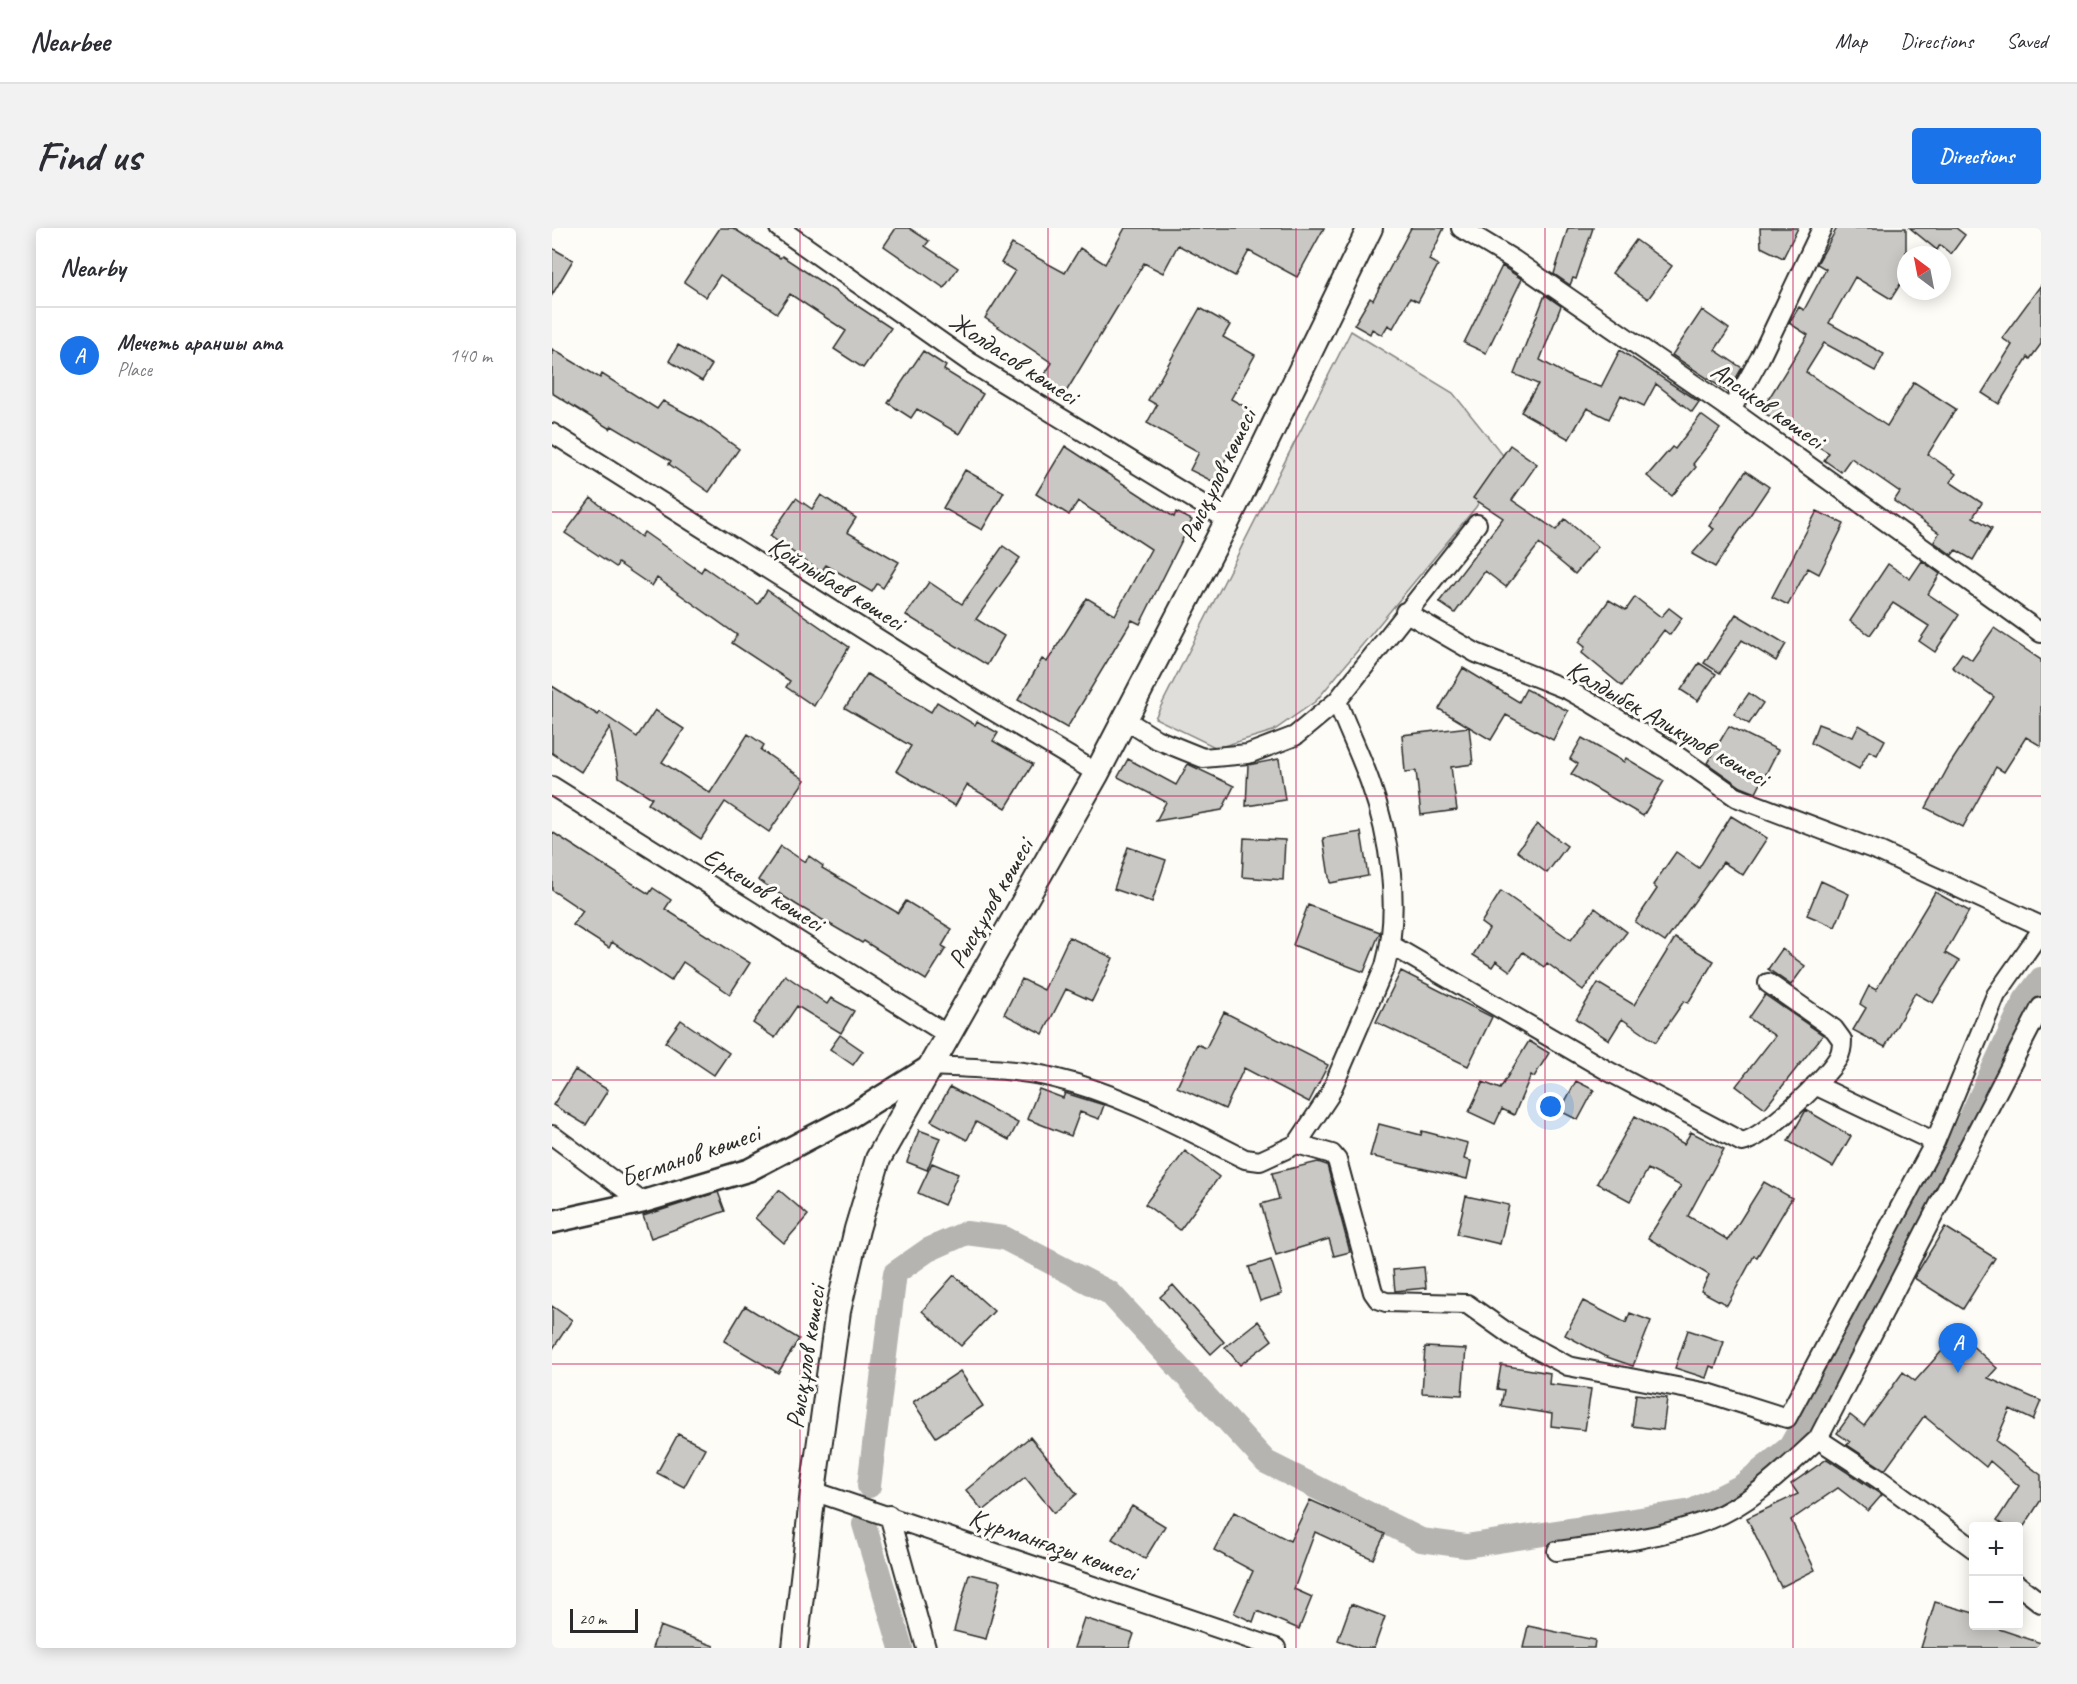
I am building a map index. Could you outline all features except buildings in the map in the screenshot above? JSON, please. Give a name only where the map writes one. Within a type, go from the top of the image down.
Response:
[{"type":"main road","name":"Рысқұлов көшесі","points":[[795,1648],[813,1491],[838,1311],[857,1230],[878,1159],[1097,773],[1228,520],[1370,228]]},
{"type":"street","name":"Жолдасов көшесі","points":[[779,228],[971,363],[1228,520]]},
{"type":"street","name":"Апсиков көшесі","points":[[1461,228],[1514,260],[1731,410],[2041,633]]},
{"type":"street","points":[[1731,410],[1760,358],[1822,228]]},
{"type":"street","name":"Қойлыбаев көшесі","points":[[552,433],[970,696],[1097,773]]},
{"type":"street","points":[[1124,718],[1183,752],[1203,758],[1248,754],[1295,735],[1337,701],[1405,612],[1477,524]]},
{"type":"street","name":"Қалдыбек Аликулов көшесі","points":[[1405,612],[1476,653],[1568,690],[1666,748],[1736,797],[1881,852],[2041,926]]},
{"type":"street","points":[[931,1066],[1010,1070],[1053,1077],[1095,1090],[1158,1115],[1245,1159],[1260,1161],[1297,1144],[1329,1096],[1385,966],[1391,945],[1394,908],[1381,824],[1370,782],[1337,701]]},
{"type":"street","name":"Еркешов көшесі","points":[[552,786],[948,1035]]},
{"type":"street","points":[[1297,1144],[1332,1154],[1337,1160],[1373,1292],[1378,1299],[1386,1302],[1467,1304],[1512,1336],[1568,1366],[1708,1393],[1787,1418],[1935,1142],[1996,995],[2041,931]]},
{"type":"street","points":[[1391,945],[1608,1071],[1737,1141],[1749,1141],[1758,1136],[1815,1084],[1837,1060],[1842,1040],[1834,1029],[1768,982]]},
{"type":"street","points":[[1557,1551],[1637,1541],[1712,1518],[1758,1491],[1818,1439],[2041,1007]]},
{"type":"street","name":"Бегманов көшесі","points":[[552,1222],[642,1202],[748,1170],[848,1118],[931,1066]]},
{"type":"street","points":[[1815,1084],[1935,1142]]},
{"type":"street","points":[[552,1136],[642,1202]]},
{"type":"street","points":[[1818,1439],[1879,1479],[1969,1545]]},
{"type":"street","name":"Құрманғазы көшесі","points":[[813,1491],[1276,1648]]},
{"type":"street","points":[[889,1515],[926,1648]]},
{"type":"street","points":[[2023,1588],[2041,1603]]},
{"type":"shaded area","points":[[1351,331],[1453,393],[1506,459],[1476,507],[1316,701],[1273,731],[1217,748],[1155,718]]},
{"type":"waterway","points":[[869,1486],[895,1273],[928,1250],[966,1233],[1004,1238],[1110,1293],[1266,1462],[1421,1540],[1466,1546],[1692,1511],[1742,1486],[1790,1447],[1952,1158],[2025,1000],[2041,979]]},
{"type":"waterway","points":[[864,1524],[901,1648]]},
{"type":"place","name":"Мечеть араншы ата","points":[[1958,1373]]}]
